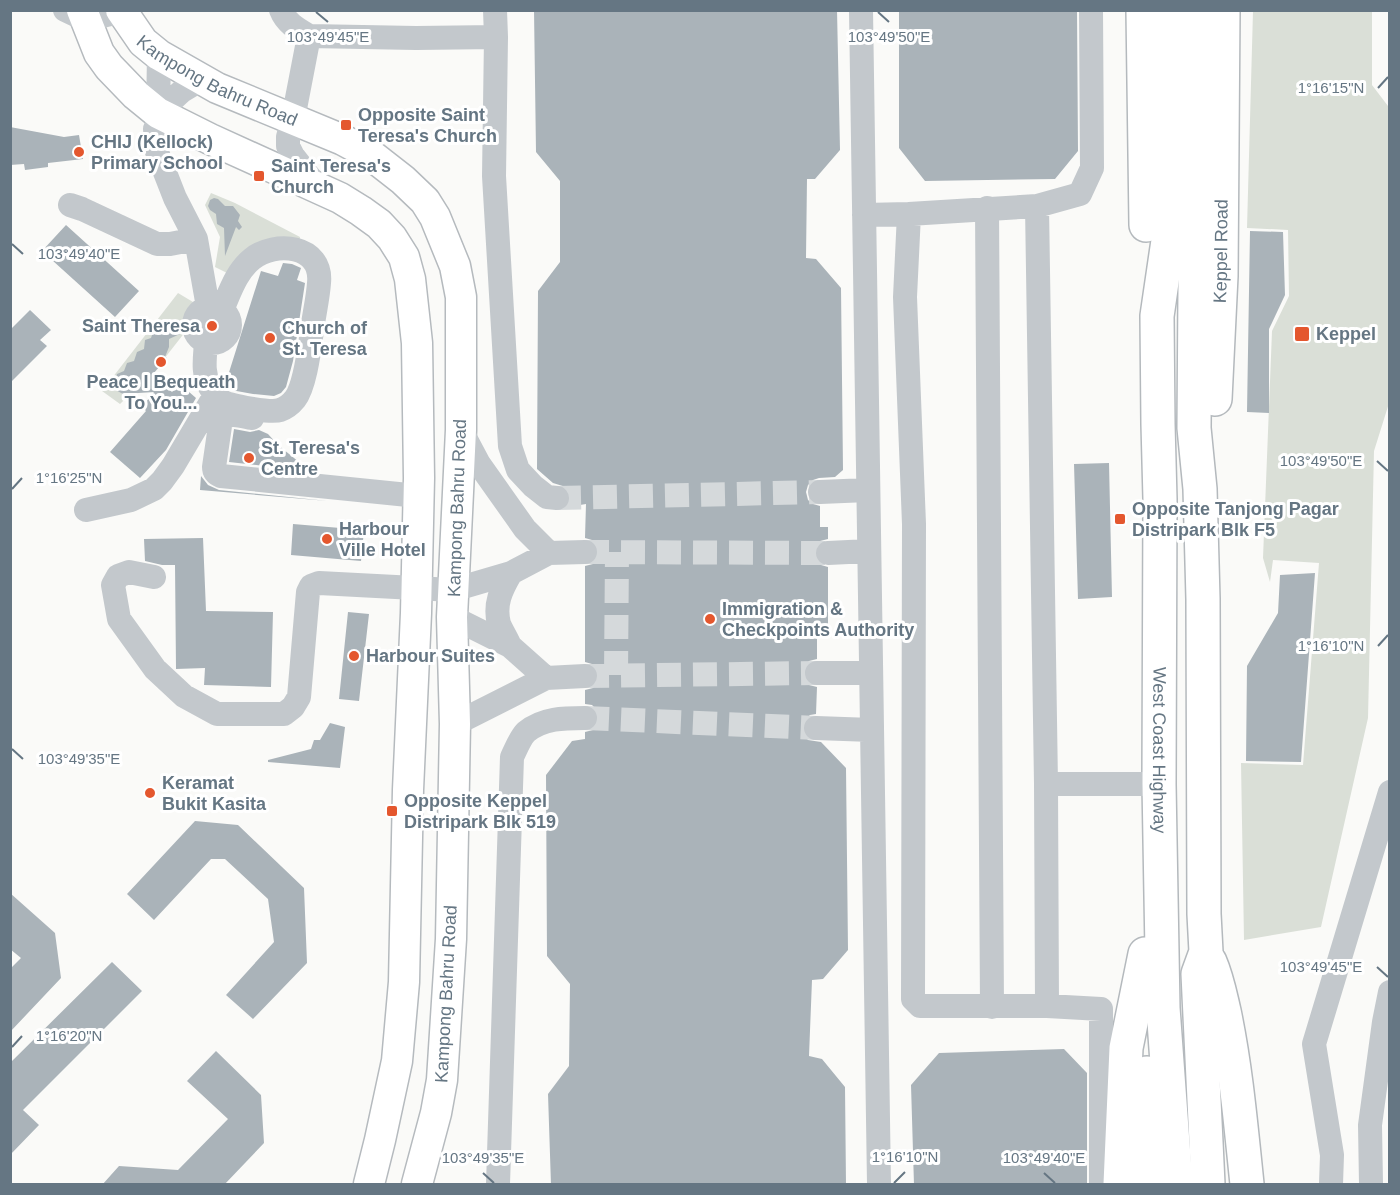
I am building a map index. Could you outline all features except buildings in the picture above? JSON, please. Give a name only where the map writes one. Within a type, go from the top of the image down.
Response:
[{"type":"highway","points":[[1197,10],[1194,428],[1200,489],[1203,611],[1204,914],[1206,952],[1215,973],[1228,1031],[1247,1185]]},
{"type":"highway","name":"Keppel Road","points":[[1200,489],[1213,434],[1221,276],[1223,10]]},
{"type":"highway","name":"West Coast Highway","points":[[1149,13],[1146,231],[1157,316],[1160,500],[1159,784],[1163,1008],[1176,1185]]},
{"type":"highway","points":[[1148,1185],[1145,954],[1159,784]]},
{"type":"highway","points":[[1206,952],[1198,974],[1208,1185]]},
{"type":"highway","points":[[1120,1185],[1126,1048],[1145,954]]},
{"type":"main road","name":"Kampong Bahru Road","points":[[122,11],[143,42],[159,55],[217,88],[343,140],[371,155],[424,201],[435,218],[455,266],[461,297],[461,443],[453,603],[455,724],[451,939],[442,1080],[436,1113],[417,1185]]},
{"type":"main road","name":"Kampong Bahru Road","points":[[78,14],[109,67],[136,95],[158,112],[210,139],[340,198],[379,224],[392,238],[404,257],[410,279],[416,322],[418,487],[417,588],[408,790],[404,982],[397,1061],[369,1185]]},
{"type":"main road","points":[[418,487],[430,465],[450,455],[461,443]]},
{"type":"street","points":[[281,10],[294,27],[309,36],[496,37]]},
{"type":"street","points":[[495,10],[494,176],[510,446],[518,470],[547,497],[557,498]]},
{"type":"street","points":[[861,10],[879,1185]]},
{"type":"street","points":[[864,215],[1037,206],[1080,194],[1092,168],[1091,10]]},
{"type":"street","points":[[78,14],[122,11]]},
{"type":"street","points":[[309,36],[288,146],[292,156],[318,188]]},
{"type":"street","points":[[159,55],[158,124],[155,129],[157,152],[175,198],[196,239],[215,309]]},
{"type":"street","points":[[158,112],[182,91],[202,79]]},
{"type":"street","points":[[70,206],[82,209],[157,244],[196,239]]},
{"type":"street","points":[[1037,206],[1047,1006]]},
{"type":"street","points":[[987,208],[992,1007]]},
{"type":"street","points":[[909,214],[904,297],[915,524],[913,999],[920,1006],[1047,1006],[1101,1009],[1101,1185]]},
{"type":"street","points":[[271,249],[294,249],[309,256],[317,265],[320,276],[306,364],[298,394],[282,410],[230,405],[221,401],[210,388],[204,372],[206,342],[195,332],[194,322],[199,312],[215,309],[248,262],[261,253],[271,249]]},
{"type":"street","points":[[86,510],[131,500],[153,489],[173,466],[215,395]]},
{"type":"street","points":[[282,410],[276,420],[233,415],[221,419],[214,471],[221,476],[418,487]]},
{"type":"street","points":[[461,443],[471,451],[525,529],[549,553]]},
{"type":"street","points":[[820,492],[868,490]]},
{"type":"street","points":[[828,553],[869,551]]},
{"type":"street","points":[[453,603],[549,553],[585,552]]},
{"type":"street","points":[[154,577],[129,572],[118,576],[113,585],[119,620],[155,669],[184,696],[217,714],[284,714],[293,707],[299,696],[308,592],[311,586],[319,583],[417,588],[453,603],[510,646],[546,678]]},
{"type":"street","points":[[510,646],[499,624],[498,607],[499,596],[511,573]]},
{"type":"street","points":[[817,673],[871,674]]},
{"type":"street","points":[[455,724],[546,678],[585,676]]},
{"type":"street","points":[[498,1185],[512,757],[525,733],[543,722],[559,718],[585,718]]},
{"type":"street","points":[[816,728],[872,730]]},
{"type":"street","points":[[1046,784],[1159,784]]},
{"type":"street","points":[[1331,1185],[1332,1155],[1314,1044],[1389,792]]},
{"type":"street","points":[[1371,1185],[1370,1125],[1387,1023],[1389,992]]},
{"type":"shaded area","points":[[1253,11],[1372,11],[1372,85],[1388,106],[1390,139],[1390,400],[1374,451],[1368,718],[1321,927],[1244,940],[1241,763],[1303,765],[1319,563],[1273,560],[1270,582],[1263,558],[1272,331],[1289,296],[1288,230],[1247,228]]},
{"type":"shaded area","points":[[211,193],[300,237],[299,247],[227,273],[215,267],[220,237],[205,205]]},
{"type":"shaded area","points":[[178,293],[193,302],[189,327],[157,368],[120,404],[102,391]]},
{"type":"tunnel","points":[[557,498],[820,492]]},
{"type":"tunnel","points":[[585,552],[828,553]]},
{"type":"tunnel","points":[[616,675],[617,552]]},
{"type":"tunnel","points":[[585,676],[817,673]]},
{"type":"tunnel","points":[[585,718],[816,728]]},
{"type":"place","name":"Opposite Saint Teresa's Church","points":[[346,125]]},
{"type":"place","name":"CHIJ (Kellock) Primary School","points":[[79,152]]},
{"type":"place","name":"Saint Teresa's Church","points":[[259,176]]},
{"type":"place","name":"Saint Theresa","points":[[212,326]]},
{"type":"place","name":"Keppel","points":[[1302,334]]},
{"type":"place","name":"Church of St. Teresa","points":[[270,338]]},
{"type":"place","name":"Peace I Bequeath To You...","points":[[161,362]]},
{"type":"place","name":"St. Teresa's Centre","points":[[249,458]]},
{"type":"place","name":"Opposite Tanjong Pagar Distripark Blk F5","points":[[1120,519]]},
{"type":"place","name":"Harbour Ville Hotel","points":[[327,539]]},
{"type":"place","name":"Immigration & Checkpoints Authority","points":[[710,619]]},
{"type":"place","name":"Harbour Suites","points":[[354,656]]},
{"type":"place","name":"Keramat Bukit Kasita","points":[[150,793]]},
{"type":"place","name":"Opposite Keppel Distripark Blk 519","points":[[392,811]]}]
